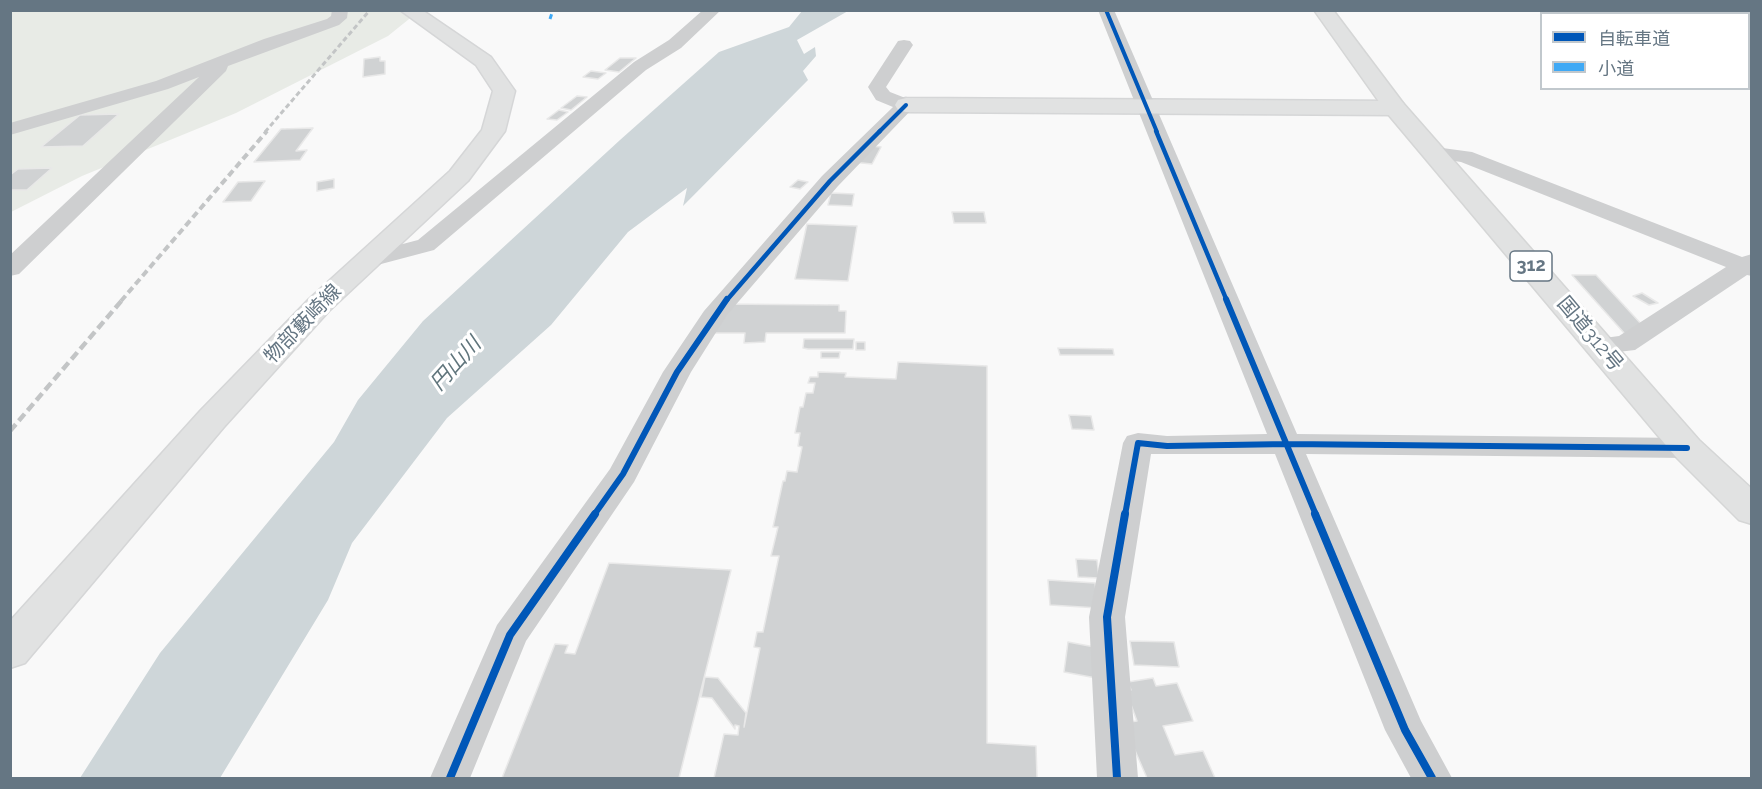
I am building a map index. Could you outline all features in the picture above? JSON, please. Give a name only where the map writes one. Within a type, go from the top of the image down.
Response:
[{"type":"main road","name":"物部藪崎線","points":[[10,651],[212,419],[319,305],[459,176],[493,130],[504,91],[484,62],[409,10]]},
{"type":"main road","name":"国道312号","points":[[1323,10],[1395,108],[1687,448],[1752,511]]},
{"type":"main road","points":[[906,105],[1395,108]]},
{"type":"street","points":[[10,129],[162,85],[333,22],[339,18],[340,10]]},
{"type":"street","points":[[366,261],[426,245],[640,66],[675,44],[714,10]]},
{"type":"street","points":[[1106,10],[1405,730],[1432,778]]},
{"type":"street","points":[[450,778],[510,635],[623,474],[677,372],[717,311],[830,181],[906,105],[883,96],[877,87],[904,45]]},
{"type":"street","points":[[10,268],[228,60]]},
{"type":"street","points":[[1436,153],[1465,156],[1749,266]]},
{"type":"street","points":[[1600,346],[1626,344],[1749,266]]},
{"type":"street","points":[[1117,778],[1107,617],[1138,443],[1167,446],[1288,444],[1687,448]]},
{"type":"shaded area","points":[[11,11],[419,11],[388,36],[236,113],[82,176],[11,212]]},
{"type":"water","name":"円山川","points":[[802,11],[848,11],[797,40],[804,54],[815,47],[816,56],[803,71],[808,80],[683,206],[687,188],[628,232],[551,325],[447,418],[352,543],[328,600],[220,778],[80,778],[160,653],[334,442],[358,400],[423,321],[719,52],[789,27]]},
{"type":"building","points":[[380,57],[380,61],[385,61],[385,74],[363,77],[364,59]]},
{"type":"building","points":[[620,58],[636,58],[619,72],[605,70]]},
{"type":"building","points":[[591,71],[606,73],[598,79],[583,77]]},
{"type":"building","points":[[577,96],[587,97],[571,110],[561,108]]},
{"type":"building","points":[[559,110],[568,112],[557,120],[547,119]]},
{"type":"building","points":[[119,114],[83,146],[41,147],[80,115]]},
{"type":"building","points":[[313,128],[296,151],[307,150],[300,160],[254,162],[281,129]]},
{"type":"building","points":[[861,145],[881,147],[872,164],[852,162]]},
{"type":"building","points":[[52,168],[27,190],[10,190],[10,175],[18,169]]},
{"type":"building","points":[[334,179],[334,188],[317,191],[317,182]]},
{"type":"building","points":[[798,180],[808,182],[800,189],[790,187]]},
{"type":"building","points":[[265,181],[251,201],[223,202],[238,182]]},
{"type":"building","points":[[831,193],[854,194],[852,206],[828,205]]},
{"type":"building","points":[[952,212],[984,212],[986,223],[954,223]]},
{"type":"building","points":[[807,224],[857,226],[848,281],[795,279]]},
{"type":"building","points":[[1572,275],[1596,275],[1643,326],[1625,334]]},
{"type":"building","points":[[1642,293],[1658,303],[1649,305],[1633,296]]},
{"type":"building","points":[[718,304],[839,305],[839,311],[846,311],[845,333],[766,333],[765,342],[744,343],[745,333],[711,333]]},
{"type":"building","points":[[804,339],[854,339],[853,349],[803,348]]},
{"type":"building","points":[[856,342],[865,342],[865,350],[856,350]]},
{"type":"building","points":[[1058,348],[1113,349],[1114,355],[1060,355]]},
{"type":"building","points":[[821,352],[840,352],[839,358],[821,358]]},
{"type":"building","points":[[898,362],[987,366],[987,743],[1036,746],[1037,778],[714,778],[724,734],[738,735],[739,726],[735,725],[735,729],[712,698],[701,697],[705,677],[718,678],[746,713],[744,727],[760,648],[754,647],[757,632],[763,632],[779,556],[771,556],[778,527],[773,527],[787,471],[797,472],[802,447],[798,446],[800,433],[795,433],[800,407],[803,407],[806,393],[813,393],[815,383],[808,383],[810,377],[818,377],[818,372],[846,373],[845,377],[896,379]]},
{"type":"building","points":[[1069,415],[1091,416],[1094,430],[1072,429]]},
{"type":"building","points":[[1076,559],[1097,560],[1099,578],[1078,577]]},
{"type":"building","points":[[609,563],[731,570],[679,778],[502,778],[555,644],[568,645],[565,653],[575,654]]},
{"type":"building","points":[[1048,580],[1095,583],[1098,608],[1050,605]]},
{"type":"building","points":[[1130,641],[1174,642],[1179,667],[1134,665]]},
{"type":"building","points":[[1068,642],[1100,648],[1096,678],[1064,672]]},
{"type":"building","points":[[1153,678],[1156,686],[1177,683],[1193,721],[1163,726],[1175,755],[1203,751],[1215,778],[1147,778],[1123,723],[1137,721],[1126,691],[1131,690],[1128,682]]},
{"type":"tunnel","points":[[1667,10],[1674,12]]},
{"type":"railway","points":[[265,132],[370,10]]},
{"type":"railway","points":[[121,301],[267,131]]},
{"type":"railway","points":[[10,431],[123,299]]},
{"type":"marked path","points":[[550,19],[553,10]]},
{"type":"cycle path","points":[[1106,10],[1405,730],[1432,778]]},
{"type":"cycle path","points":[[450,778],[510,635],[623,474],[677,372],[717,311],[830,181],[906,105]]},
{"type":"cycle path","points":[[1117,778],[1107,617],[1138,443],[1167,446],[1288,444],[1687,448]]}]
